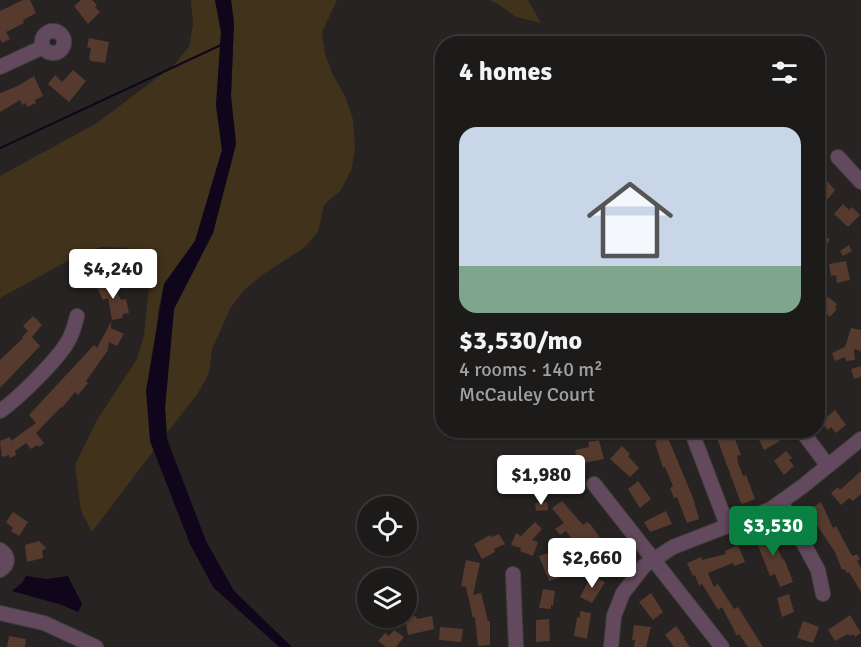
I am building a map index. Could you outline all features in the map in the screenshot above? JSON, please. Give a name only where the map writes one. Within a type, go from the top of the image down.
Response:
[{"type":"street","points":[[0,67],[43,47]]},
{"type":"street","points":[[838,157],[861,182]]},
{"type":"street","points":[[0,411],[12,403],[59,354],[70,336],[77,316]]},
{"type":"street","points":[[694,438],[727,525]]},
{"type":"street","points":[[807,438],[828,466]]},
{"type":"street","points":[[610,647],[614,616],[623,593],[645,566],[672,547],[771,509],[861,439]]},
{"type":"street","points":[[594,484],[722,647]]},
{"type":"street","points":[[781,502],[818,570],[824,594]]},
{"type":"street","points":[[0,550],[5,553],[7,561],[0,570]]},
{"type":"street","points":[[513,574],[516,647]]},
{"type":"street","points":[[0,613],[44,623],[96,647]]},
{"type":"shaded area","points":[[191,0],[215,0],[221,32],[216,105],[222,150],[195,241],[164,284],[158,311],[150,441],[154,450],[92,532],[81,511],[75,465],[97,420],[137,359],[144,335],[149,288],[146,265],[129,248],[101,247],[75,257],[0,298],[0,176],[97,123],[174,65],[189,47],[193,24]]},
{"type":"shaded area","points":[[215,0],[231,0],[234,23],[231,96],[236,144],[213,233],[174,309],[165,408],[167,439],[206,541],[234,591],[292,647],[279,647],[213,587],[190,544],[150,441],[146,391],[164,284],[195,241],[222,150],[216,105],[221,32]]},
{"type":"shaded area","points":[[231,0],[337,0],[322,32],[325,54],[333,75],[346,98],[353,120],[355,146],[352,168],[341,190],[324,205],[318,232],[304,248],[245,289],[231,307],[212,349],[209,373],[198,393],[167,433],[165,408],[174,309],[213,233],[236,144],[231,96],[234,23]]},
{"type":"shaded area","points":[[489,0],[528,0],[541,23],[516,17]]},
{"type":"shaded area","points":[[26,576],[47,579],[68,576],[82,604],[78,612],[62,605],[12,591],[22,583]]},
{"type":"building","points":[[23,0],[30,0],[36,13],[23,20],[24,23],[6,32],[10,39],[2,43],[0,11]]},
{"type":"building","points":[[81,0],[92,0],[100,12],[88,24],[74,6]]},
{"type":"building","points":[[89,38],[109,42],[105,63],[91,61],[89,58],[91,48],[87,47]]},
{"type":"building","points":[[73,70],[86,81],[69,102],[48,84],[55,75],[62,82]]},
{"type":"building","points":[[34,76],[43,96],[35,100],[36,103],[27,107],[26,103],[22,105],[20,100],[0,112],[0,93]]},
{"type":"building","points":[[825,179],[835,190],[828,199],[825,196]]},
{"type":"building","points":[[843,204],[849,210],[852,207],[860,215],[848,227],[834,214]]},
{"type":"building","points":[[825,236],[830,239],[825,249]]},
{"type":"building","points":[[849,245],[852,251],[843,256],[840,251]]},
{"type":"building","points":[[846,261],[850,280],[837,283],[836,275],[831,276],[829,264]]},
{"type":"building","points":[[111,279],[121,300],[126,299],[129,313],[123,314],[122,318],[112,320],[108,298],[103,300],[96,286]]},
{"type":"building","points":[[828,297],[837,304],[835,307],[837,309],[830,317],[825,312],[825,300]]},
{"type":"building","points":[[33,316],[42,325],[32,337],[40,346],[0,388],[0,360],[23,338],[28,331],[23,326]]},
{"type":"building","points":[[111,322],[111,328],[124,334],[117,346],[109,342],[108,350],[78,395],[75,392],[36,433],[44,443],[31,449],[26,443],[15,451],[16,455],[10,458],[9,455],[2,457],[0,441],[10,437],[11,441],[36,423],[29,415],[94,345],[97,348]]},
{"type":"building","points":[[851,328],[861,330],[861,351],[854,349],[855,360],[846,361],[845,357],[835,361],[832,353],[845,347]]},
{"type":"building","points":[[861,366],[861,377],[854,379],[851,369]]},
{"type":"building","points":[[835,410],[846,425],[836,433],[831,427],[828,430],[825,427],[825,419]]},
{"type":"building","points":[[654,438],[668,438],[693,498],[699,519],[687,523],[677,497],[674,498],[670,488],[673,486],[665,467],[663,468],[655,443],[657,442]]},
{"type":"building","points":[[717,438],[738,438],[735,439],[741,455],[737,456],[738,463],[743,476],[746,475],[755,499],[742,504]]},
{"type":"building","points":[[758,438],[778,438],[780,441],[764,450]]},
{"type":"building","points":[[599,440],[604,459],[578,464],[575,450],[589,447],[588,442]]},
{"type":"building","points":[[622,446],[639,468],[630,477],[610,459]]},
{"type":"building","points":[[786,451],[792,458],[789,460],[794,466],[784,475],[774,461]]},
{"type":"building","points":[[558,466],[570,470],[563,495],[547,490],[550,479],[553,480]]},
{"type":"building","points":[[861,471],[861,494],[853,501],[849,498],[841,505],[831,493],[838,487],[840,490]]},
{"type":"building","points":[[638,481],[651,499],[640,508],[628,489]]},
{"type":"building","points":[[562,501],[583,525],[587,522],[591,525],[607,548],[611,544],[624,563],[614,571],[596,548],[588,554],[580,544],[577,546],[566,531],[560,535],[555,529],[564,523],[552,508]]},
{"type":"building","points":[[547,502],[548,510],[536,511],[535,503]]},
{"type":"building","points":[[821,502],[833,528],[836,526],[851,554],[853,556],[857,554],[860,559],[857,561],[861,568],[861,592],[849,572],[842,570],[835,552],[810,515],[813,514],[810,509]]},
{"type":"building","points":[[666,511],[672,524],[650,532],[644,522]]},
{"type":"building","points":[[13,512],[28,522],[19,536],[11,531],[13,528],[6,522]]},
{"type":"building","points":[[535,522],[542,529],[532,540],[538,542],[533,556],[511,545],[516,533],[521,536]]},
{"type":"building","points":[[768,528],[793,582],[780,587],[775,574],[770,576],[753,533]]},
{"type":"building","points":[[499,534],[505,544],[494,549],[495,552],[482,559],[474,544],[490,535],[492,537]]},
{"type":"building","points":[[39,541],[46,548],[42,551],[43,558],[27,562],[25,545]]},
{"type":"building","points":[[738,545],[745,562],[734,566],[733,563],[708,573],[714,587],[718,584],[734,609],[738,607],[763,647],[748,647],[739,634],[737,636],[722,607],[718,610],[702,584],[699,586],[687,563],[701,557],[702,560],[726,554],[725,551]]},
{"type":"building","points":[[552,552],[560,578],[549,581],[539,556]]},
{"type":"building","points":[[466,560],[480,563],[473,595],[481,593],[488,621],[490,621],[490,645],[478,646],[475,617],[473,618],[466,587],[461,586]]},
{"type":"building","points":[[591,576],[605,582],[592,603],[580,597]]},
{"type":"building","points":[[543,589],[555,591],[551,609],[539,608]]},
{"type":"building","points":[[651,593],[663,612],[653,620],[639,602]]},
{"type":"building","points":[[789,594],[794,612],[782,617],[777,598]]},
{"type":"building","points":[[580,611],[591,613],[587,639],[574,636]]},
{"type":"building","points":[[850,615],[861,633],[855,637],[853,634],[850,636],[848,634],[835,641],[828,630]]},
{"type":"building","points":[[432,616],[434,629],[408,635],[407,628],[417,628],[417,619]]},
{"type":"building","points":[[549,619],[550,641],[536,642],[536,620]]},
{"type":"building","points":[[803,621],[819,627],[813,643],[797,638]]},
{"type":"building","points":[[634,625],[651,627],[646,647],[634,647],[635,640],[632,640]]},
{"type":"building","points":[[676,626],[690,647],[674,647],[665,635]]},
{"type":"building","points":[[440,627],[463,629],[461,642],[439,640]]},
{"type":"building","points":[[394,630],[404,637],[396,647],[386,647],[378,641],[385,633],[389,636]]},
{"type":"building","points":[[9,636],[26,639],[25,647],[7,647]]},
{"type":"waterway","points":[[0,148],[221,45]]}]
